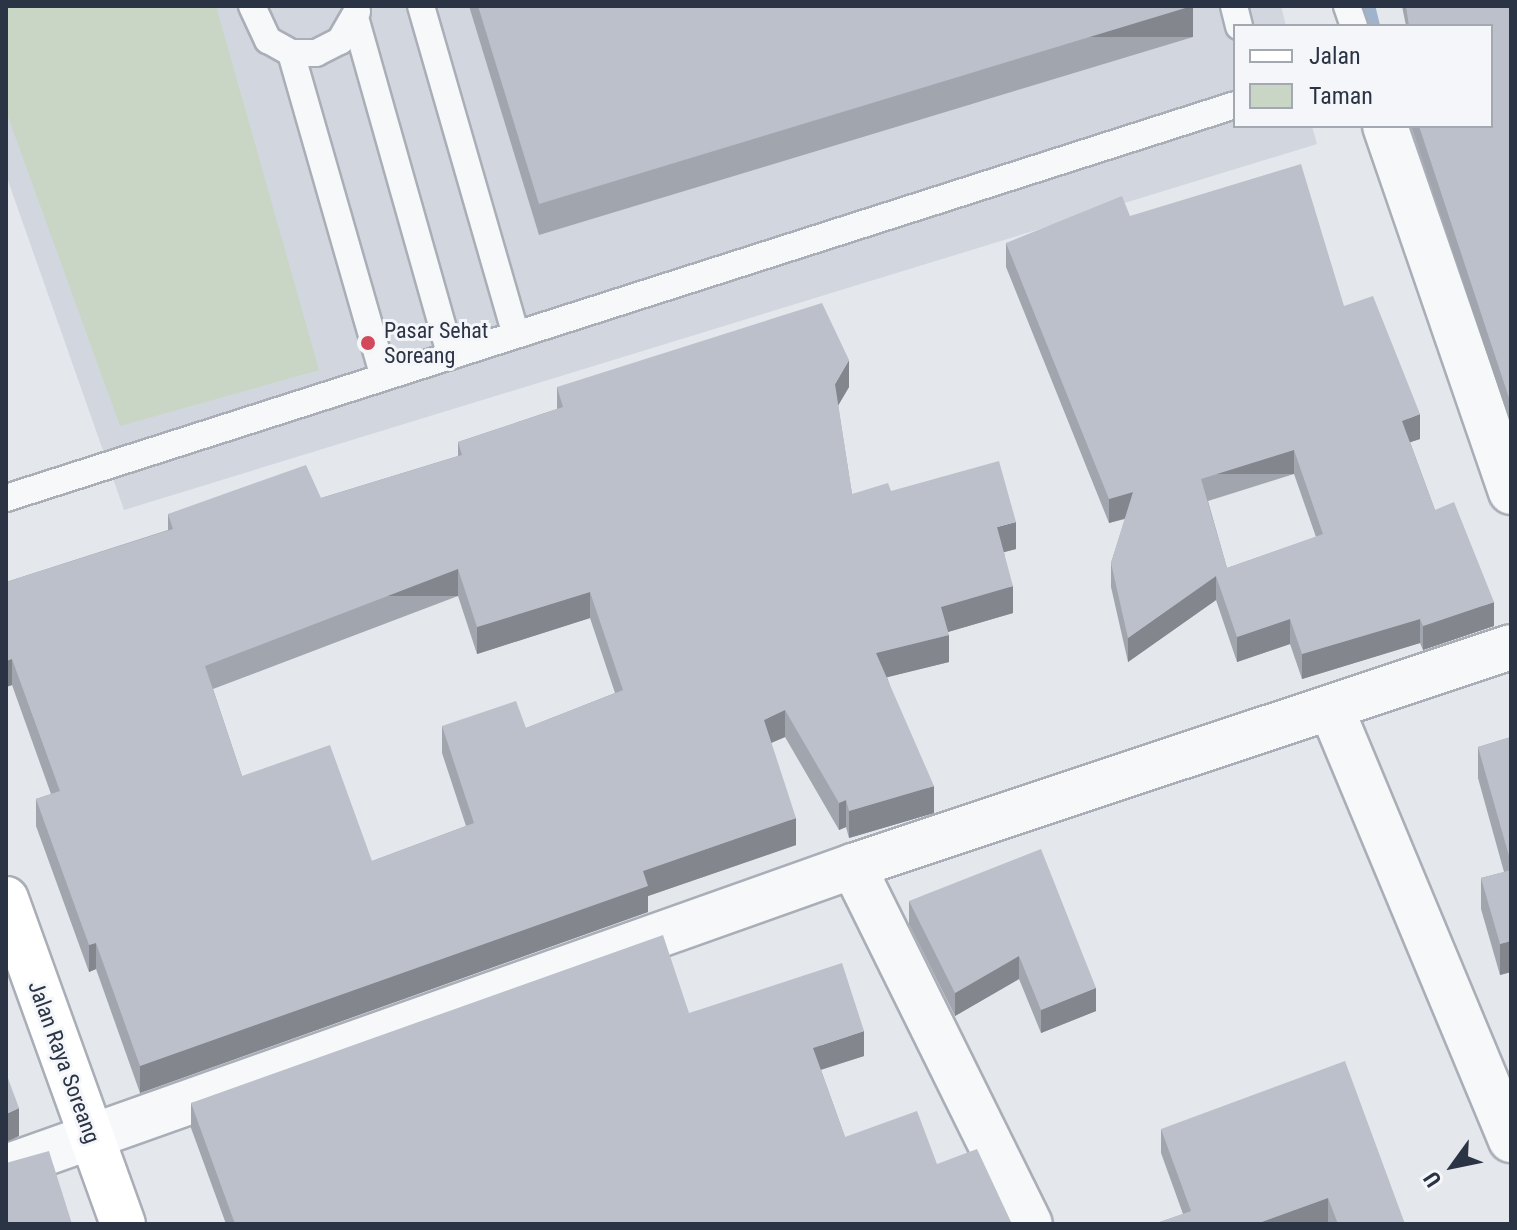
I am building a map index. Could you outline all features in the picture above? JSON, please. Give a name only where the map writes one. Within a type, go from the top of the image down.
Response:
[{"type":"main road","name":"Jalan Raya Soreang","points":[[6,899],[123,1224]]},
{"type":"street","points":[[1386,128],[1511,492]]},
{"type":"street","points":[[6,1167],[853,866],[1511,647]]},
{"type":"street","points":[[1331,708],[1511,1140]]},
{"type":"street","points":[[853,866],[1030,1224]]},
{"type":"lane","points":[[252,6],[268,40],[291,53],[316,53],[340,41],[357,13]]},
{"type":"lane","points":[[421,6],[516,335]]},
{"type":"lane","points":[[357,13],[451,356]]},
{"type":"lane","points":[[291,53],[384,377]]},
{"type":"lane","points":[[6,498],[1233,106]]},
{"type":"shaded area","name":"Pasar Sehat Soreang","points":[[6,6],[1281,6],[1286,24],[1233,24],[1233,128],[1313,128],[1317,144],[124,510],[6,175]]},
{"type":"green space","points":[[6,6],[216,6],[319,370],[120,426],[6,111]]},
{"type":"building","points":[[478,6],[1192,6],[539,204]]},
{"type":"building","points":[[1406,6],[1511,6],[1511,404],[1420,128],[1493,128],[1493,24],[1409,24]]},
{"type":"building","points":[[1301,164],[1344,306],[1373,296],[1420,414],[1402,421],[1435,510],[1454,502],[1494,602],[1423,626],[1420,619],[1302,654],[1290,619],[1237,637],[1216,576],[1128,638],[1111,563],[1133,492],[1109,499],[1006,243],[1122,196],[1130,216]],"holes":[[[1294,450],[1323,534],[1227,568],[1201,479]]]},
{"type":"building","points":[[822,303],[849,360],[835,384],[852,494],[888,483],[891,491],[999,461],[1016,522],[997,527],[1013,586],[941,607],[949,635],[876,653],[934,786],[849,811],[846,800],[839,803],[785,710],[764,720],[796,818],[643,871],[648,886],[140,1066],[96,943],[89,945],[36,799],[60,791],[12,659],[6,661],[6,582],[173,529],[168,514],[306,465],[321,498],[462,455],[458,442],[563,407],[557,387]],"holes":[[[458,569],[477,627],[590,592],[623,690],[526,728],[516,701],[442,726],[474,823],[372,861],[330,745],[242,776],[205,666]]]},
{"type":"building","points":[[1511,737],[1511,863],[1478,747]]},
{"type":"building","points":[[1041,849],[1096,988],[1041,1010],[1019,956],[955,993],[909,901]]},
{"type":"building","points":[[1511,870],[1511,941],[1500,944],[1481,878]]},
{"type":"building","points":[[663,935],[689,1013],[842,963],[864,1031],[813,1048],[845,1137],[917,1111],[937,1164],[977,1149],[1012,1224],[235,1224],[191,1103]]},
{"type":"building","points":[[1345,1061],[1405,1224],[1338,1224],[1328,1198],[1256,1224],[1154,1224],[1191,1211],[1161,1129]]},
{"type":"building","points":[[6,1073],[19,1108],[6,1114]]},
{"type":"building","points":[[49,1151],[72,1224],[6,1224],[6,1163]]},
{"type":"waterway","points":[[1366,6],[1370,24]]},
{"type":"place","name":"Pasar Sehat Soreang","points":[[368,343]]}]
